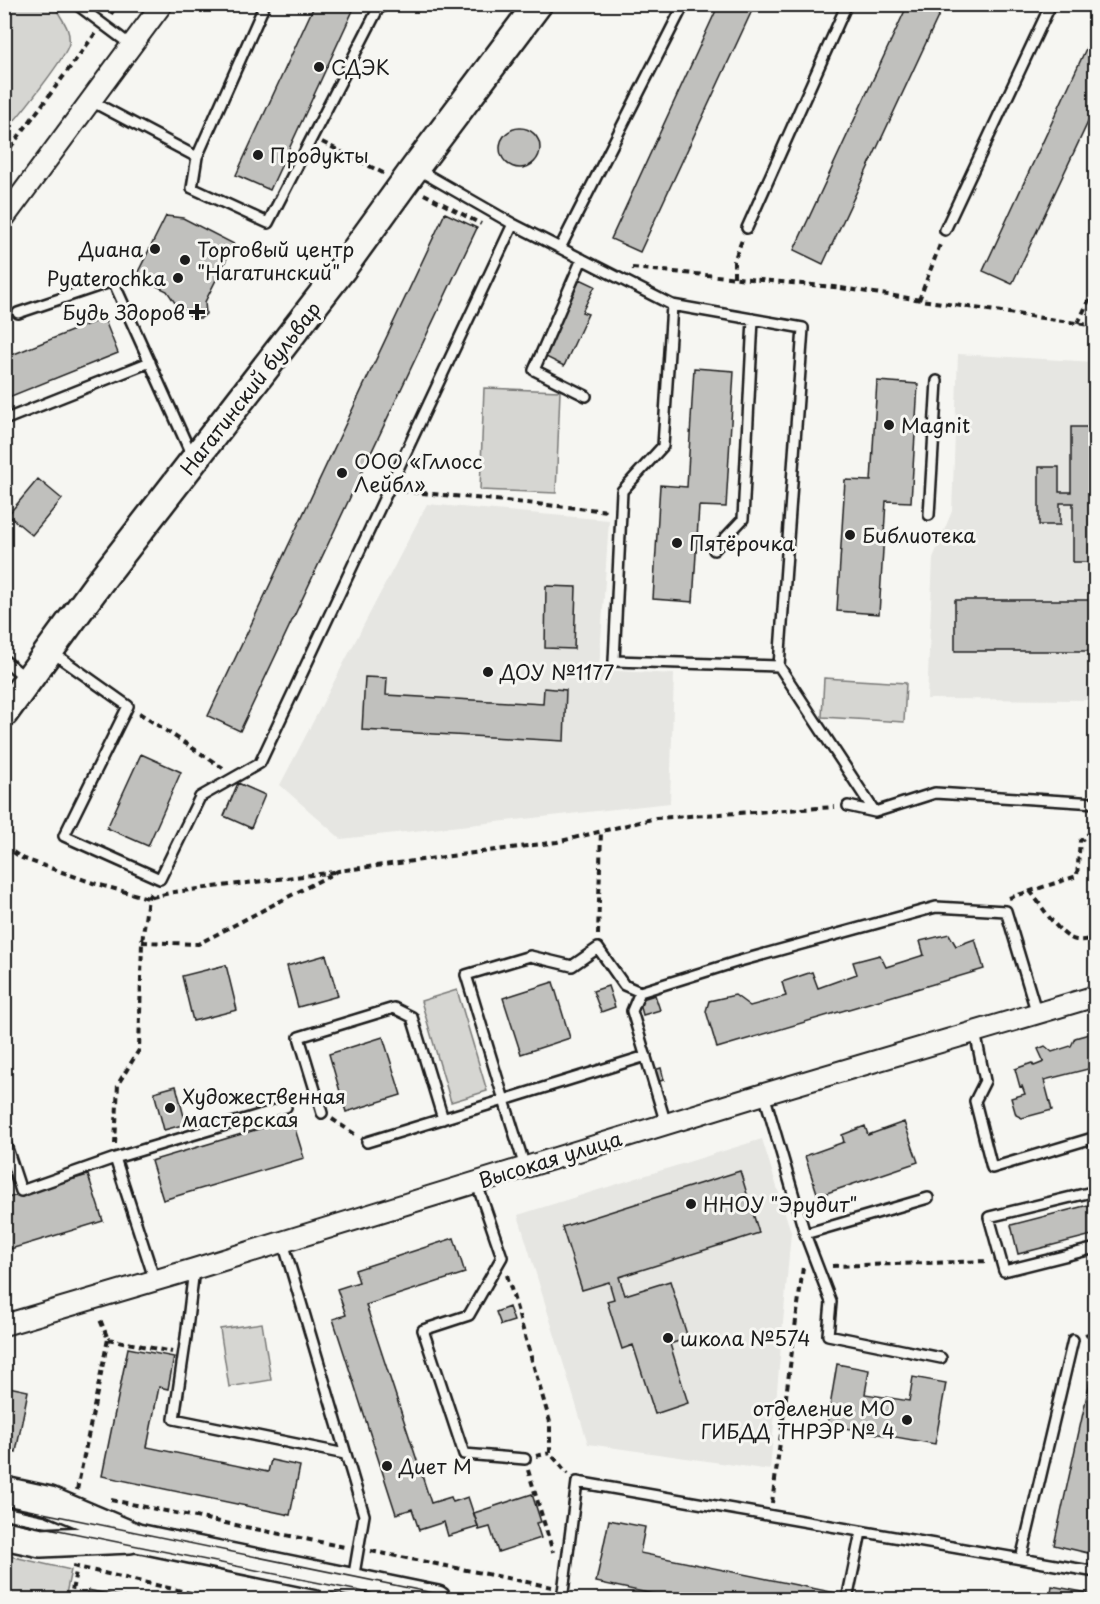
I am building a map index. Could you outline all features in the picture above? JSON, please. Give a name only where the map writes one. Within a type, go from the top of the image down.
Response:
[{"type":"street","points":[[4,218],[162,4]]},
{"type":"street","name":"Нагатинский бульвар","points":[[4,713],[98,584],[342,269],[538,4]]},
{"type":"street","name":"Высокая улица","points":[[4,1325],[1095,996]]},
{"type":"street","points":[[4,1491],[50,1500],[137,1539],[335,1587],[436,1599]]},
{"type":"street","points":[[4,1535],[40,1543],[137,1539]]},
{"type":"lane","points":[[76,4],[132,46]]},
{"type":"lane","points":[[264,4],[197,157],[192,188],[268,223],[378,9],[386,4]]},
{"type":"lane","points":[[560,248],[684,4]]},
{"type":"lane","points":[[747,228],[847,4]]},
{"type":"lane","points":[[945,230],[1051,4]]},
{"type":"lane","points":[[90,100],[197,157]]},
{"type":"lane","points":[[415,168],[513,224],[672,305],[803,328],[779,666],[875,812]]},
{"type":"lane","points":[[50,650],[128,706],[64,836],[160,879],[200,797],[260,763],[513,224]]},
{"type":"lane","points":[[582,259],[534,370],[586,396]]},
{"type":"lane","points":[[18,313],[113,280],[194,460]]},
{"type":"lane","points":[[672,305],[663,446],[622,491],[614,661],[779,666]]},
{"type":"lane","points":[[714,550],[743,519],[753,319]]},
{"type":"lane","points":[[4,420],[150,362]]},
{"type":"lane","points":[[929,515],[937,381]]},
{"type":"lane","points":[[4,660],[28,680]]},
{"type":"lane","points":[[848,806],[875,812],[935,793],[1095,803]]},
{"type":"lane","points":[[525,1167],[466,975],[530,956],[572,966],[598,948],[624,985],[640,992],[736,962],[936,907],[1006,911],[1037,1014]]},
{"type":"lane","points":[[640,992],[632,1011],[666,1124]]},
{"type":"lane","points":[[322,1113],[299,1037],[394,1008],[412,1017],[443,1119]]},
{"type":"lane","points":[[975,1032],[986,1081],[975,1101],[992,1168],[1095,1137]]},
{"type":"lane","points":[[367,1142],[646,1056]]},
{"type":"lane","points":[[764,1094],[805,1234],[831,1302],[828,1335],[941,1358]]},
{"type":"lane","points":[[4,1139],[21,1191],[115,1158],[286,1107]]},
{"type":"lane","points":[[115,1158],[155,1281]]},
{"type":"lane","points":[[476,1181],[502,1257],[469,1315],[423,1330],[464,1454],[525,1459]]},
{"type":"lane","points":[[1095,1191],[989,1217],[1005,1271],[1095,1248]]},
{"type":"lane","points":[[805,1234],[928,1198]]},
{"type":"lane","points":[[283,1242],[364,1515],[358,1549],[335,1587]]},
{"type":"lane","points":[[194,1269],[174,1419],[345,1454]]},
{"type":"lane","points":[[1021,1559],[1073,1340]]},
{"type":"lane","points":[[563,1594],[577,1482],[1095,1572]]},
{"type":"lane","points":[[848,1595],[861,1532]]},
{"type":"path","points":[[4,156],[117,4]]},
{"type":"path","points":[[734,277],[734,261],[747,228]]},
{"type":"path","points":[[919,300],[945,230]]},
{"type":"path","points":[[628,268],[834,287],[1095,326]]},
{"type":"path","points":[[1078,323],[1095,285]]},
{"type":"path","points":[[388,490],[621,512]]},
{"type":"path","points":[[128,706],[236,777]]},
{"type":"path","points":[[142,942],[198,944],[338,871],[557,842],[656,818],[848,806]]},
{"type":"path","points":[[1003,911],[1006,899],[1077,876],[1080,841],[1091,832],[1095,819]]},
{"type":"path","points":[[598,948],[601,831]]},
{"type":"path","points":[[115,1158],[118,1084],[139,1050],[142,942],[148,898],[160,879]]},
{"type":"path","points":[[1095,886],[1090,894],[1088,906],[1091,917],[1095,920]]},
{"type":"path","points":[[1030,891],[1057,927],[1073,940],[1095,938]]},
{"type":"path","points":[[322,1113],[367,1142]]},
{"type":"path","points":[[502,1257],[550,1422],[550,1453],[567,1473]]},
{"type":"path","points":[[771,1516],[803,1267],[1002,1260]]},
{"type":"path","points":[[68,1492],[76,1494],[108,1339],[99,1316]]},
{"type":"path","points":[[108,1339],[184,1354]]},
{"type":"path","points":[[100,1498],[358,1549],[563,1594],[525,1459]]},
{"type":"path","points":[[67,1565],[221,1599]]},
{"type":"path","points":[[70,1599],[76,1567]]},
{"type":"shaded area","points":[[5,4],[54,5],[67,27],[69,43],[51,73],[5,131]]},
{"type":"shaded area","points":[[958,354],[1095,362],[1095,700],[927,699],[933,558],[952,511]]},
{"type":"shaded area","points":[[484,388],[560,391],[556,493],[480,490]]},
{"type":"shaded area","name":"ДОУ №1177","points":[[427,504],[609,520],[599,670],[674,674],[670,803],[341,839],[280,785]]},
{"type":"shaded area","points":[[824,678],[906,683],[904,722],[822,717]]},
{"type":"shaded area","points":[[457,990],[487,1091],[451,1102],[421,1001]]},
{"type":"shaded area","name":"школа №574","points":[[762,1139],[791,1232],[770,1470],[588,1444],[518,1215]]},
{"type":"shaded area","points":[[262,1323],[271,1380],[229,1387],[220,1329]]},
{"type":"shaded area","points":[[5,1555],[71,1570],[65,1599],[5,1599]]},
{"type":"building","points":[[315,4],[356,4],[270,190],[236,175]]},
{"type":"building","points":[[719,4],[755,4],[640,252],[611,239]]},
{"type":"building","points":[[908,4],[944,4],[823,264],[794,250]]},
{"type":"building","points":[[1096,27],[1096,105],[1012,284],[983,271]]},
{"type":"building","points":[[520,128],[534,134],[540,148],[534,162],[520,168],[506,162],[500,148],[506,134]]},
{"type":"building","points":[[445,213],[477,228],[240,731],[208,716]]},
{"type":"building","name":"Торговый центр \"Нагатинский\"","points":[[166,216],[183,218],[234,244],[205,302],[206,314],[201,318],[189,315],[184,308],[175,303],[167,291],[136,276]]},
{"type":"building","points":[[580,279],[595,286],[582,312],[588,314],[564,366],[544,356]]},
{"type":"building","points":[[104,318],[118,353],[4,399],[4,358]]},
{"type":"building","points":[[694,368],[734,371],[726,507],[699,506],[693,602],[653,599],[660,485],[687,487]]},
{"type":"building","points":[[877,381],[918,384],[911,502],[886,501],[879,614],[837,611],[845,480],[871,481]]},
{"type":"building","points":[[1071,427],[1096,427],[1096,651],[955,651],[955,600],[1089,600],[1089,562],[1073,562],[1073,503],[1060,503],[1060,525],[1039,525],[1039,467],[1059,467],[1059,492],[1071,492]]},
{"type":"building","points":[[38,479],[62,499],[32,535],[8,515]]},
{"type":"building","points":[[546,586],[576,587],[574,649],[545,648]]},
{"type":"building","points":[[365,677],[387,678],[386,695],[543,704],[544,688],[566,690],[564,741],[362,730]]},
{"type":"building","points":[[141,754],[181,772],[148,846],[107,828]]},
{"type":"building","points":[[238,783],[265,795],[251,828],[224,816]]},
{"type":"building","points":[[949,934],[956,946],[975,939],[984,969],[717,1048],[706,1011],[709,1001],[735,995],[750,1006],[786,996],[782,982],[812,972],[818,988],[857,974],[853,962],[880,955],[886,967],[924,955],[920,941]]},
{"type":"building","points":[[326,955],[338,996],[298,1007],[287,966]]},
{"type":"building","points":[[226,965],[237,1010],[193,1021],[182,976]]},
{"type":"building","points":[[553,982],[570,1038],[521,1054],[503,998]]},
{"type":"building","points":[[608,986],[615,1007],[601,1012],[593,991]]},
{"type":"building","points":[[655,995],[660,1010],[643,1015],[639,1000]]},
{"type":"building","points":[[1096,1032],[1096,1067],[1044,1080],[1052,1110],[1022,1118],[1016,1115],[1011,1098],[1025,1094],[1022,1086],[1020,1087],[1015,1069],[1032,1063],[1034,1066],[1044,1062],[1038,1049],[1045,1046],[1052,1052],[1071,1046],[1075,1038]]},
{"type":"building","points":[[383,1037],[401,1095],[346,1112],[329,1054]]},
{"type":"building","points":[[661,1068],[664,1080],[656,1082],[654,1070]]},
{"type":"building","name":"Художественная мастерская","points":[[176,1086],[186,1124],[164,1130],[154,1092]]},
{"type":"building","points":[[292,1119],[304,1158],[163,1200],[151,1161]]},
{"type":"building","points":[[904,1122],[918,1162],[818,1196],[805,1156],[844,1142],[842,1135],[865,1126],[868,1135]]},
{"type":"building","points":[[740,1171],[759,1233],[619,1277],[625,1295],[670,1281],[688,1338],[670,1344],[688,1403],[655,1414],[633,1345],[622,1349],[607,1301],[614,1299],[609,1282],[582,1290],[562,1227]]},
{"type":"building","points":[[88,1175],[103,1221],[4,1251],[4,1199]]},
{"type":"building","points":[[1096,1203],[1096,1234],[1018,1254],[1011,1225]]},
{"type":"building","points":[[454,1238],[465,1273],[366,1305],[431,1503],[451,1497],[453,1502],[468,1497],[478,1527],[448,1536],[444,1522],[419,1530],[412,1509],[396,1514],[333,1319],[346,1315],[337,1289],[359,1282],[355,1270]]},
{"type":"building","points":[[509,1307],[514,1321],[501,1325],[496,1312]]},
{"type":"building","points":[[128,1348],[174,1357],[168,1389],[159,1387],[147,1447],[268,1472],[271,1460],[300,1466],[290,1515],[102,1476]]},
{"type":"building","points":[[1096,1354],[1096,1520],[1088,1553],[1054,1545]]},
{"type":"building","points":[[837,1364],[869,1370],[865,1394],[909,1401],[913,1377],[946,1383],[935,1444],[827,1425]]},
{"type":"building","points":[[4,1386],[28,1391],[16,1452],[4,1449]]},
{"type":"building","points":[[532,1494],[541,1522],[536,1523],[541,1538],[498,1552],[490,1527],[479,1530],[474,1513]]},
{"type":"building","points":[[609,1520],[645,1527],[640,1553],[870,1600],[681,1600],[596,1582]]},
{"type":"building","points":[[1052,1586],[1088,1593],[1086,1600],[1050,1600]]},
{"type":"building","points":[[88,1590],[136,1600],[86,1600]]},
{"type":"tram line","points":[[4,1505],[467,1600]]},
{"type":"tram line","points":[[4,1519],[404,1600]]},
{"type":"place","name":"СДЭК","points":[[319,67]]},
{"type":"place","name":"Продукты","points":[[258,155]]},
{"type":"place","name":"Диана","points":[[155,249]]},
{"type":"place","name":"Торговый центр \"Нагатинский\"","points":[[185,260]]},
{"type":"place","name":"Pyaterochka","points":[[178,278]]},
{"type":"place","name":"Будь Здоров","points":[[197,312]]},
{"type":"place","name":"Magnit","points":[[889,425]]},
{"type":"place","name":"ООО «Гллосс Лейбл»","points":[[342,473]]},
{"type":"place","name":"Библиотека","points":[[850,535]]},
{"type":"place","name":"Пятёрочка","points":[[677,543]]},
{"type":"place","name":"ДОУ №1177","points":[[488,672]]},
{"type":"place","name":"Художественная мастерская","points":[[170,1108]]},
{"type":"place","name":"ННОУ \"Эрудит\"","points":[[691,1204]]},
{"type":"place","name":"школа №574","points":[[668,1338]]},
{"type":"place","name":"отделение МО ГИБДД ТНРЭР № 4","points":[[907,1420]]},
{"type":"place","name":"Диет М","points":[[387,1466]]}]
